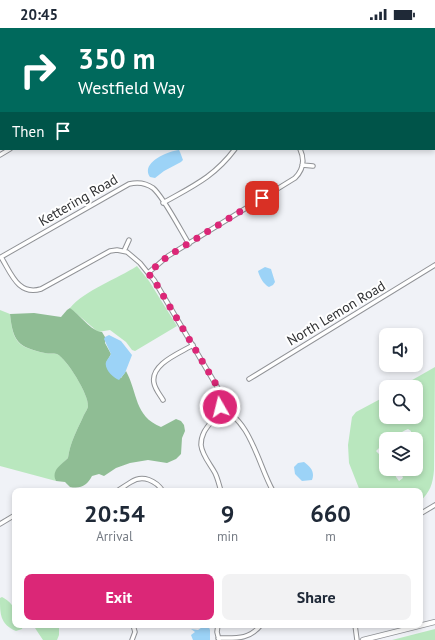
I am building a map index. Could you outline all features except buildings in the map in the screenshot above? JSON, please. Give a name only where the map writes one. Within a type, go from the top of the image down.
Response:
[{"type":"main road","points":[[423,625],[435,622]]},
{"type":"main road","points":[[363,640],[411,628]]},
{"type":"street","points":[[0,155],[7,150]]},
{"type":"street","points":[[163,203],[214,172],[223,164],[234,150]]},
{"type":"street","points":[[148,273],[168,256],[295,178],[298,175],[302,165],[300,150]]},
{"type":"street","points":[[302,165],[313,166]]},
{"type":"street","name":"Kettering Road","points":[[1,257],[129,184],[139,183],[147,185],[155,190],[188,244]]},
{"type":"street","points":[[124,251],[129,240]]},
{"type":"street","points":[[1,257],[18,285],[25,290],[32,291],[41,289],[110,251],[118,250],[130,254],[148,273],[219,390],[221,400],[220,409],[214,420],[204,432],[201,444],[204,455],[216,476],[220,488]]},
{"type":"street","name":"North Lemon Road","points":[[249,379],[435,265]]},
{"type":"street","points":[[163,400],[154,382],[156,370],[160,365],[193,346]]},
{"type":"street","points":[[220,409],[229,412],[240,424],[254,446],[271,488]]},
{"type":"street","points":[[121,488],[133,480],[140,479],[148,479],[155,482],[160,488]]},
{"type":"street","points":[[423,512],[435,505]]},
{"type":"street","points":[[0,524],[12,517]]},
{"type":"street","points":[[132,640],[135,632],[134,628]]},
{"type":"street","points":[[218,628],[218,639],[240,639],[253,633],[258,628]]},
{"type":"street","points":[[355,628],[357,640]]},
{"type":"green space","points":[[137,266],[149,281],[177,326],[135,351],[110,330],[98,332],[70,308],[93,290]]},
{"type":"green space","points":[[70,308],[94,329],[102,332],[105,337],[105,343],[111,354],[106,363],[121,378],[126,371],[141,410],[146,417],[161,427],[176,419],[181,421],[184,425],[185,431],[182,438],[181,454],[176,459],[167,463],[148,460],[130,463],[116,468],[104,476],[99,474],[92,476],[84,486],[81,487],[70,487],[65,482],[56,481],[56,471],[68,458],[70,447],[88,407],[87,401],[77,378],[61,357],[57,354],[36,351],[18,342],[13,331],[10,314],[34,313],[61,317]]},
{"type":"green space","points":[[0,310],[10,314],[13,331],[18,342],[36,351],[57,354],[61,357],[77,378],[85,394],[88,407],[70,447],[68,458],[56,471],[56,481],[0,466]]},
{"type":"green space","points":[[435,367],[434,475],[429,491],[423,498],[423,488],[359,488],[349,463],[348,445],[352,417],[356,412],[379,400],[379,424],[423,424],[423,380],[412,380]]},
{"type":"green space","points":[[2,597],[7,600],[12,606],[12,628],[22,629],[16,631],[7,625],[4,622],[0,609],[0,598]]},
{"type":"green space","points":[[35,628],[59,628],[57,640],[43,640]]},
{"type":"green space","points":[[435,629],[435,640],[392,640]]},
{"type":"water","points":[[179,150],[183,160],[181,162],[164,171],[155,178],[150,177],[148,172],[152,163],[162,155]]},
{"type":"water","points":[[265,267],[271,269],[275,282],[269,287],[262,280],[258,271]]},
{"type":"water","points":[[109,335],[121,341],[132,355],[125,373],[119,380],[112,375],[106,367],[106,362],[111,354],[104,339]]},
{"type":"water","points":[[304,462],[312,470],[312,480],[302,481],[295,474],[294,467],[298,463]]},
{"type":"water","points":[[201,628],[209,628],[210,640],[193,640],[191,635],[195,632],[191,629],[198,630]]},
{"type":"route","points":[[220,407],[221,400],[217,386],[154,280],[148,273],[168,256],[262,198]]}]
